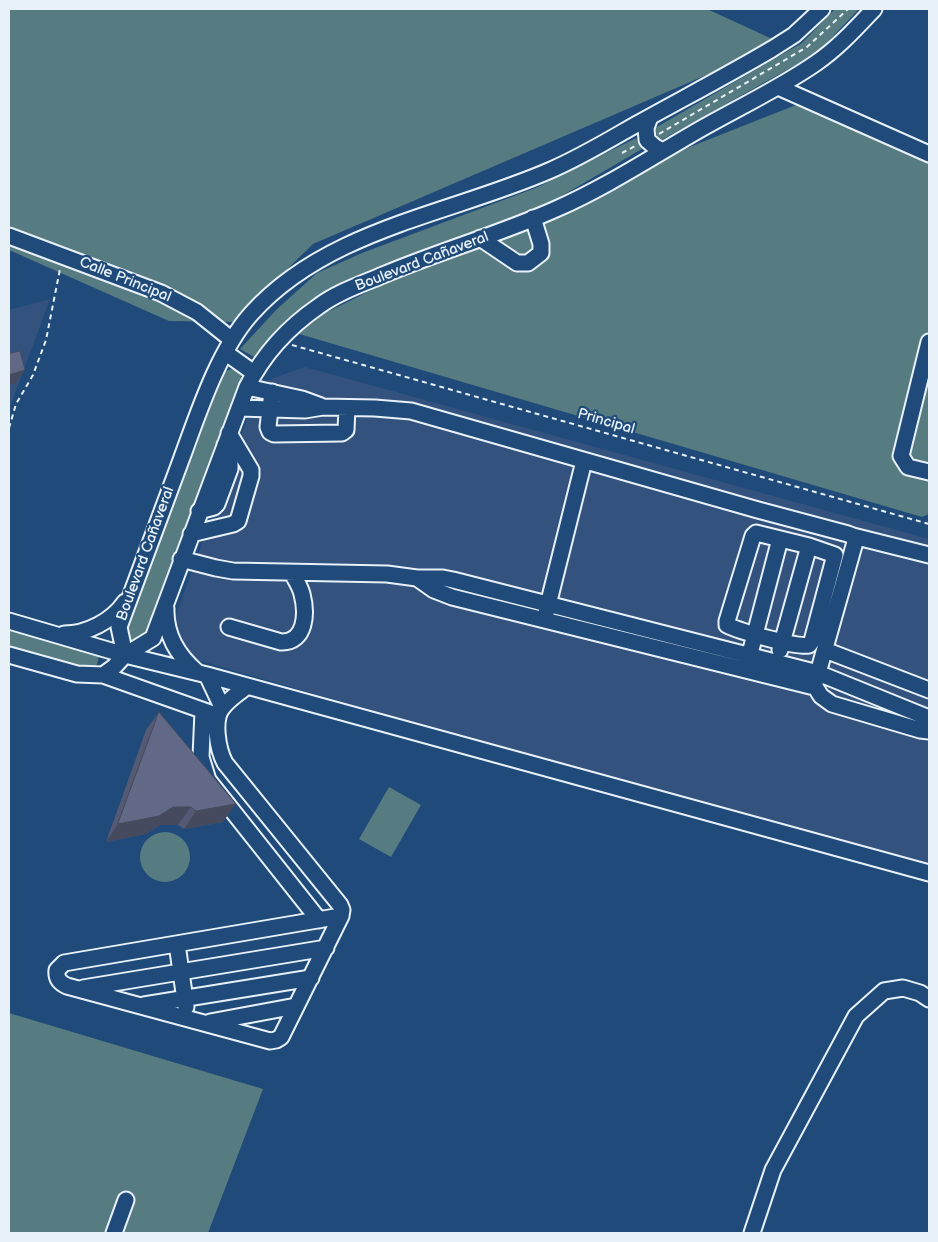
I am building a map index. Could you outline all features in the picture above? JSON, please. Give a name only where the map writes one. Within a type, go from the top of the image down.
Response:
[{"type":"street","name":"Boulevard Cañaveral","points":[[125,655],[119,627],[206,393],[229,347],[250,314],[271,294],[319,259],[347,245],[549,171],[772,49],[794,35],[822,9]]},
{"type":"street","name":"Boulevard Cañaveral","points":[[103,675],[125,655],[153,638],[247,387],[258,365],[277,342],[309,314],[336,296],[406,266],[533,218],[630,172],[663,150],[740,106],[778,87],[817,62],[837,46],[874,9]]},
{"type":"street","points":[[778,87],[929,154]]},
{"type":"street","points":[[650,117],[646,128],[647,140],[654,147],[663,150]]},
{"type":"street","points":[[480,238],[517,263],[528,263],[541,253],[541,244],[533,218]]},
{"type":"street","name":"Calle Principal","points":[[9,236],[153,290],[179,302],[208,321],[254,373]]},
{"type":"street","points":[[929,342],[923,395],[901,456],[908,467],[929,472]]},
{"type":"street","points":[[247,387],[302,399],[323,407]]},
{"type":"street","points":[[272,392],[268,427],[270,432],[274,434],[342,433],[346,430],[347,408]]},
{"type":"street","points":[[239,408],[305,410],[323,407],[381,408],[411,411],[853,536],[929,555]]},
{"type":"street","points":[[186,547],[238,521],[251,470],[227,439]]},
{"type":"street","points":[[544,621],[584,461]]},
{"type":"street","points":[[760,533],[809,546],[832,553],[836,557],[810,643],[803,646],[728,626],[727,621],[754,534],[760,533]]},
{"type":"street","points":[[416,578],[434,590],[452,597],[808,686],[816,679],[825,650],[855,545],[853,536]]},
{"type":"street","points":[[745,671],[780,539]]},
{"type":"street","points":[[772,678],[809,546]]},
{"type":"street","points":[[186,547],[225,570],[387,574],[416,578],[443,578],[776,662],[816,679],[929,718]]},
{"type":"street","points":[[229,627],[281,642],[297,638],[303,626],[304,602],[292,572]]},
{"type":"street","points":[[52,633],[68,634],[84,631],[98,625],[117,611],[132,592]]},
{"type":"street","points":[[166,600],[166,617],[172,641],[186,662],[202,674],[220,712],[218,742],[222,757],[340,905],[342,910],[341,916],[280,1037],[273,1041],[76,989],[59,981],[56,974],[62,964],[341,916]]},
{"type":"street","points":[[9,621],[125,655],[247,686],[929,874]]},
{"type":"street","points":[[825,650],[929,690]]},
{"type":"street","points":[[9,655],[77,674],[103,675],[203,712],[220,712],[247,686]]},
{"type":"street","points":[[816,679],[821,696],[832,704],[929,731]]},
{"type":"street","points":[[203,712],[201,751],[203,768],[208,780],[319,920]]},
{"type":"street","points":[[203,768],[222,757]]},
{"type":"street","points":[[268,857],[288,840]]},
{"type":"street","points":[[177,944],[188,1019]]},
{"type":"street","points":[[76,989],[326,948]]},
{"type":"street","points":[[140,1006],[311,978]]},
{"type":"street","points":[[752,1233],[773,1170],[856,1016],[884,991],[903,988],[920,993],[929,999]]},
{"type":"street","points":[[206,1023],[296,1006]]},
{"type":"street","points":[[114,1233],[126,1200]]},
{"type":"path","points":[[622,153],[807,47],[848,9]]},
{"type":"path","points":[[9,428],[16,404],[33,375],[46,340],[63,256]]},
{"type":"path","name":"Principal","points":[[277,342],[929,524]]},
{"type":"shaded area","points":[[50,299],[14,396],[9,411],[9,310]]},
{"type":"shaded area","points":[[305,367],[929,539],[929,870],[190,658],[177,637],[175,618],[260,383]]},
{"type":"green space","points":[[9,9],[707,9],[781,43],[313,244],[233,322],[169,321],[9,250]]},
{"type":"green space","points":[[835,9],[859,9],[817,53],[658,142],[655,128],[802,43]]},
{"type":"green space","points":[[806,101],[881,141],[929,161],[929,514],[922,517],[289,331],[541,206],[333,287],[291,318],[256,358],[240,349],[277,309],[317,273],[362,253],[538,187],[636,138],[642,149],[553,201]]},
{"type":"green space","points":[[231,369],[238,371],[241,376],[240,383],[144,640],[141,643],[128,644],[124,632],[219,376]]},
{"type":"green space","points":[[9,626],[97,652],[99,657],[96,667],[89,670],[9,648]]},
{"type":"green space","points":[[389,787],[421,805],[391,857],[359,839]]},
{"type":"green space","points":[[170,832],[183,839],[189,847],[189,867],[183,875],[175,881],[160,882],[147,875],[141,867],[140,852],[147,839],[155,833]]},
{"type":"green space","points":[[9,1013],[263,1089],[208,1233],[9,1233]]},
{"type":"building","points":[[20,351],[25,370],[9,375],[9,354]]},
{"type":"building","points":[[159,712],[236,804],[196,811],[191,807],[173,807],[159,816],[118,824]]}]
